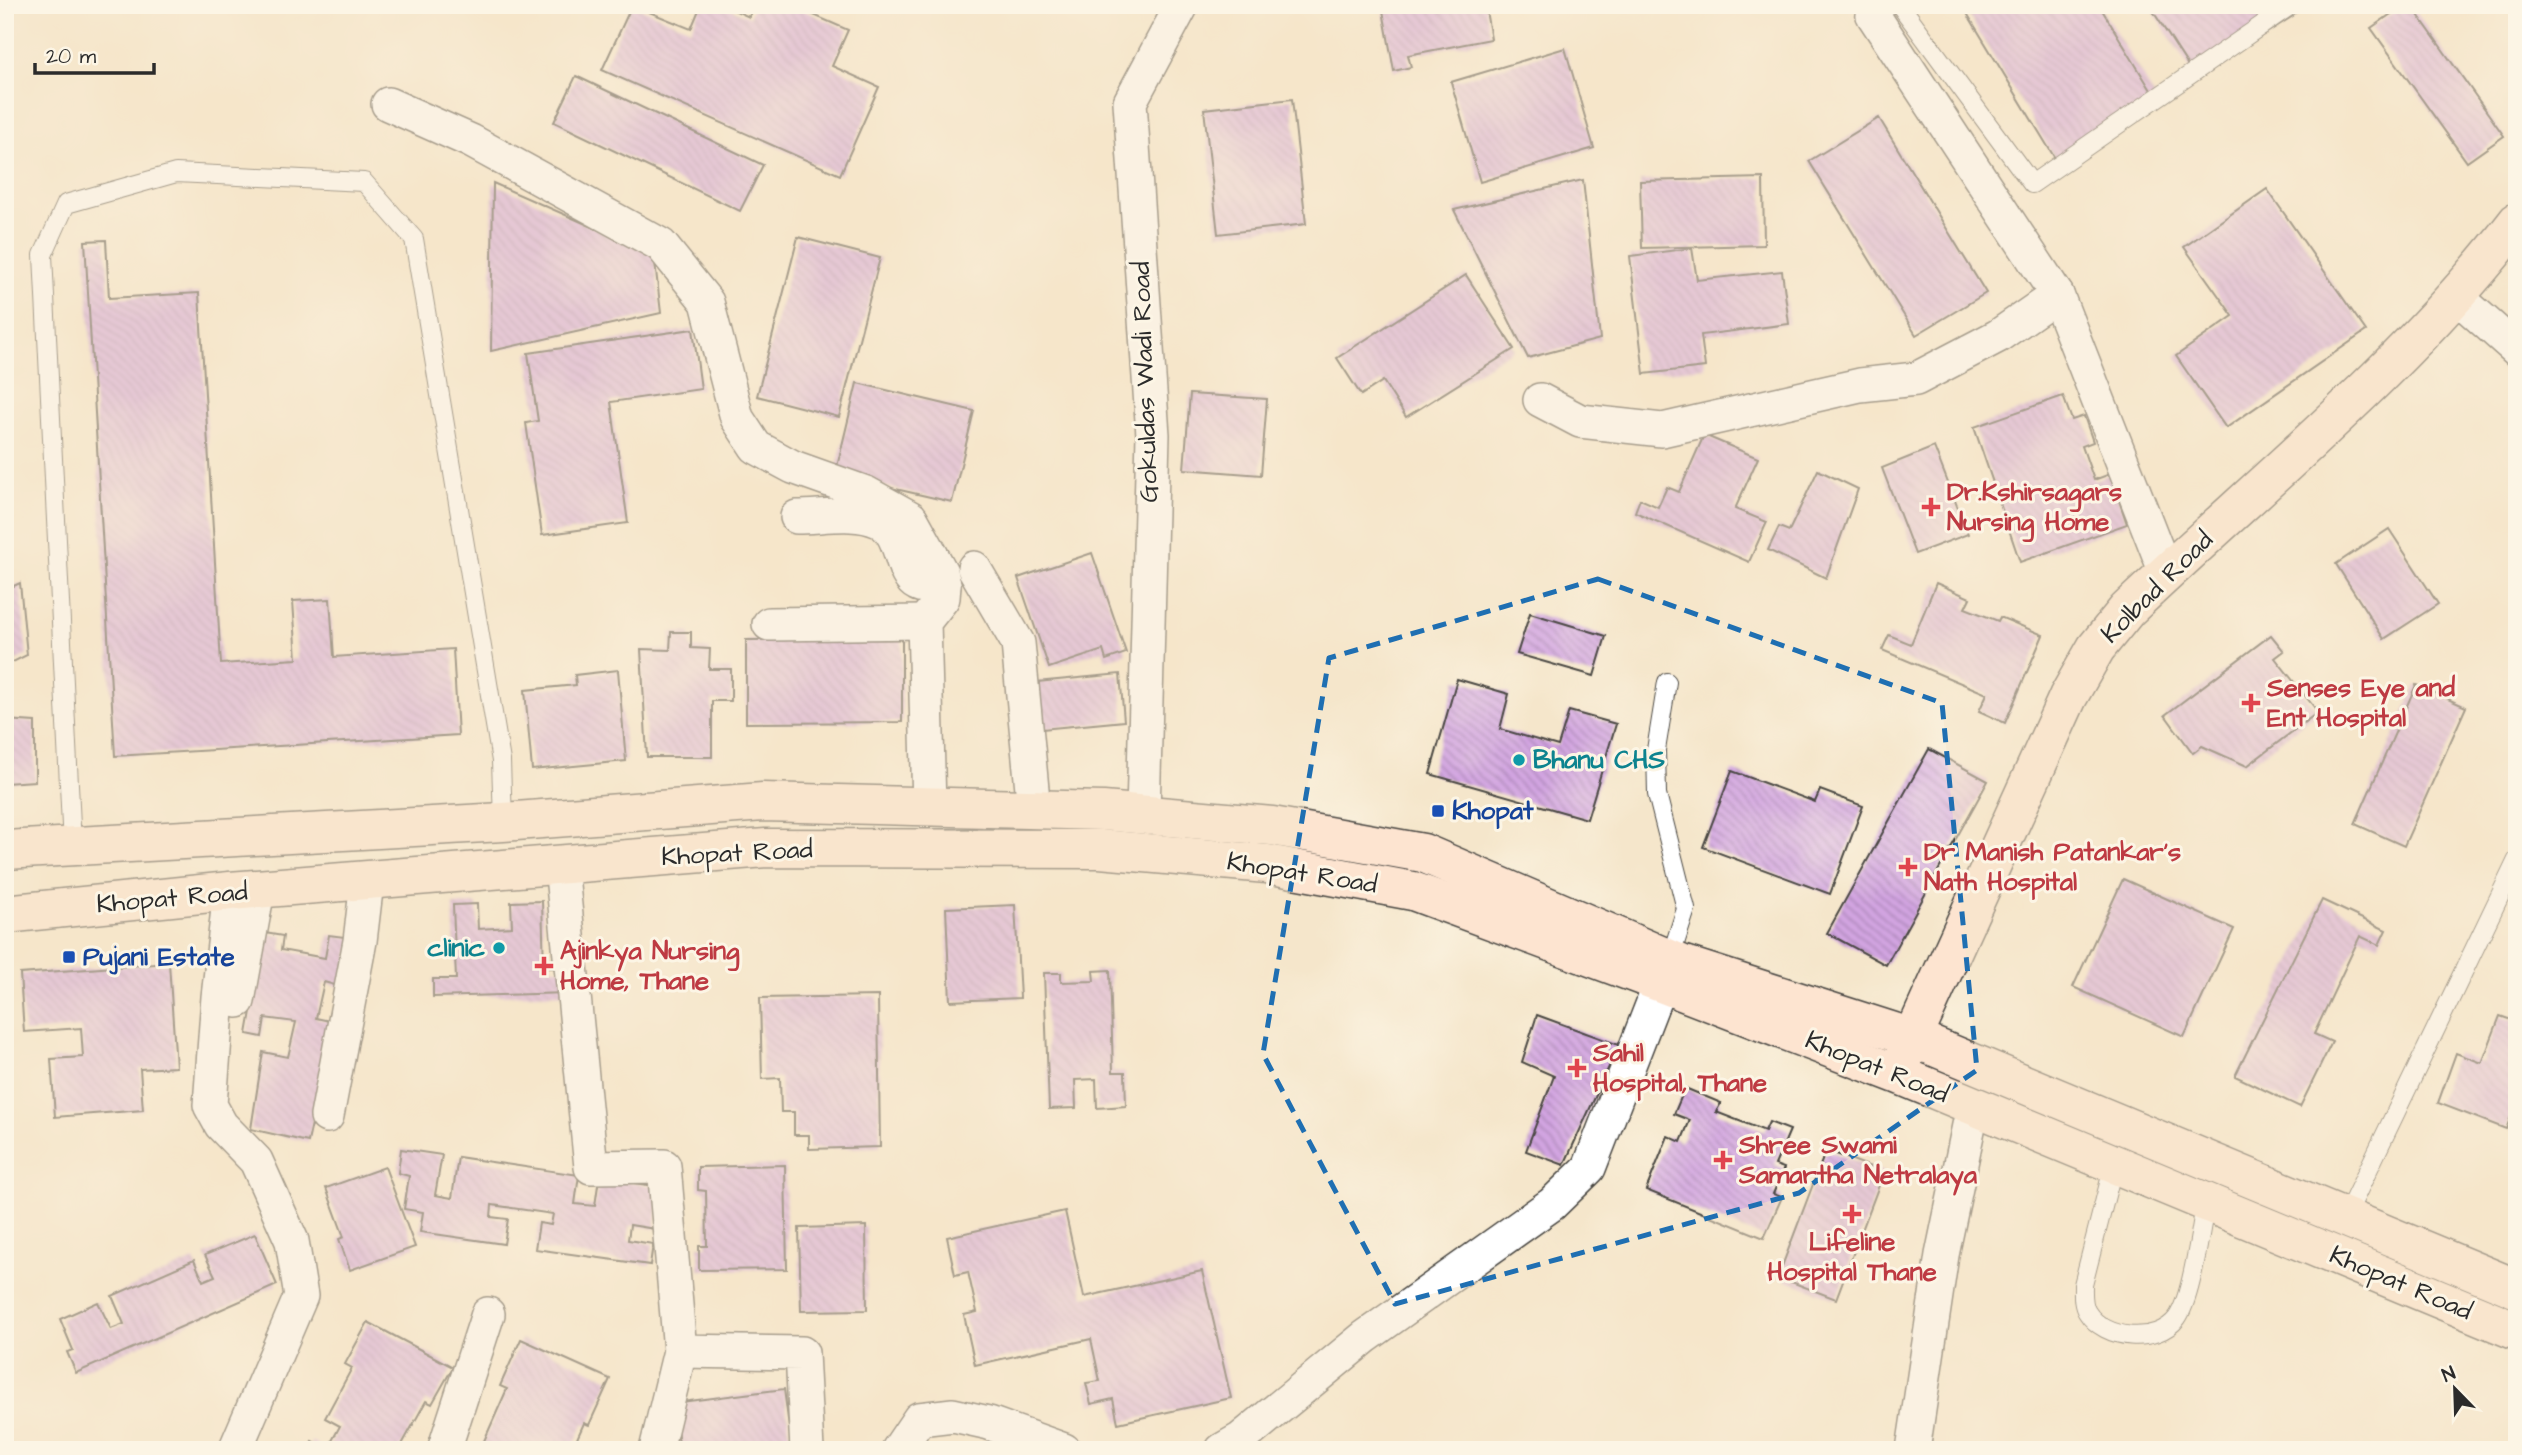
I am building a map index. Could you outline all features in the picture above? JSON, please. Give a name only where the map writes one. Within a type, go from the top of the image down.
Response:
[{"type":"main road","name":"Kolbad Road","points":[[1897,1074],[2074,687],[2096,648],[2127,610],[2395,360],[2456,296],[2517,222]]},
{"type":"main road","name":"Khopat Road","points":[[5,850],[503,821],[763,802],[1143,814],[1272,826],[1423,853],[1665,971],[1897,1074],[2517,1331]]},
{"type":"main road","points":[[623,811],[629,859]]},
{"type":"main road","name":"Khopat Road","points":[[5,914],[244,891],[766,848],[1100,849],[1267,864],[1412,891],[1665,971],[1913,1038],[2517,1289]]},
{"type":"street","name":"Gokuldas Wadi Road","points":[[1143,814],[1153,435],[1130,102],[1182,5]]},
{"type":"street","points":[[1878,5],[1873,15],[2057,295],[2166,573]]},
{"type":"street","points":[[388,104],[471,141],[662,245],[707,302],[737,418],[756,447],[793,467],[866,493],[911,518],[942,572],[944,584],[943,598],[924,622],[929,806]]},
{"type":"street","points":[[1540,400],[1580,421],[1662,430],[1860,386],[1916,379],[1998,336],[2057,295]]},
{"type":"street","points":[[2456,296],[2517,350]]},
{"type":"street","points":[[797,517],[865,516],[881,522],[893,533],[912,581],[919,586],[944,584]]},
{"type":"street","points":[[974,568],[1018,643],[1034,810]]},
{"type":"street","points":[[769,624],[924,622]]},
{"type":"street","points":[[561,865],[591,1167],[664,1166],[680,1352],[656,1450]]},
{"type":"street","points":[[327,1116],[360,940],[367,882]]},
{"type":"street","points":[[235,1020],[244,891]]},
{"type":"street","points":[[236,1450],[302,1296],[292,1241],[256,1160],[221,1125],[210,1105],[244,891]]},
{"type":"street","points":[[1223,1450],[1241,1439],[1365,1338],[1552,1204],[1589,1168],[1665,971]]},
{"type":"street","points":[[1913,1450],[1942,1255],[1973,1106]]},
{"type":"street","points":[[444,1450],[488,1314]]},
{"type":"street","points":[[680,1352],[802,1353],[807,1450]]},
{"type":"street","points":[[898,1450],[919,1419],[953,1415],[989,1423],[1064,1450]]},
{"type":"lane","points":[[1900,5],[2032,184],[2291,5]]},
{"type":"lane","points":[[72,846],[43,255],[66,204],[176,173],[364,182],[414,239],[501,761],[503,821]]},
{"type":"lane","points":[[1665,971],[1686,909],[1657,794],[1656,750],[1667,682]]},
{"type":"lane","points":[[2345,1218],[2517,860]]},
{"type":"lane","points":[[2114,1164],[2083,1285],[2083,1301],[2087,1313],[2103,1328],[2144,1336],[2164,1331],[2178,1318],[2185,1301],[2206,1202]]},
{"type":"highlighted area","points":[[1598,579],[1942,703],[1977,1070],[1799,1193],[1395,1304],[1263,1054],[1329,658]]},
{"type":"building","points":[[632,5],[691,29],[701,5],[723,5],[749,17],[754,5],[791,5],[848,30],[832,66],[879,87],[840,175],[602,70]]},
{"type":"building","points":[[1382,5],[1485,5],[1491,39],[1408,55],[1411,67],[1394,71]]},
{"type":"building","points":[[1962,5],[2099,5],[2160,105],[2059,165]]},
{"type":"building","points":[[2149,5],[2286,5],[2293,16],[2196,78]]},
{"type":"building","points":[[2404,5],[2411,5],[2504,136],[2467,162],[2371,28]]},
{"type":"building","points":[[1565,48],[1594,148],[1480,182],[1451,82]]},
{"type":"building","points":[[576,76],[763,165],[740,211],[554,122]]},
{"type":"building","points":[[1292,99],[1306,224],[1218,234],[1204,109]]},
{"type":"building","points":[[1879,118],[1986,293],[1916,335],[1809,161]]},
{"type":"building","points":[[1763,178],[1764,245],[1642,248],[1640,181]]},
{"type":"building","points":[[1583,180],[1600,339],[1528,358],[1454,210]]},
{"type":"building","points":[[493,183],[654,254],[661,313],[491,351]]},
{"type":"building","points":[[2267,189],[2366,331],[2226,428],[2176,356],[2233,316],[2184,247]]},
{"type":"building","points":[[798,237],[880,258],[839,417],[757,396]]},
{"type":"building","points":[[106,240],[109,298],[199,293],[221,664],[297,659],[293,601],[330,599],[334,657],[453,649],[458,735],[115,756],[85,241]]},
{"type":"building","points":[[1692,248],[1697,280],[1782,271],[1789,324],[1701,335],[1705,367],[1644,374],[1630,256]]},
{"type":"building","points":[[1466,275],[1514,349],[1406,417],[1383,381],[1361,395],[1337,358]]},
{"type":"building","points":[[693,329],[701,389],[611,402],[628,523],[542,535],[526,423],[538,421],[528,353]]},
{"type":"building","points":[[857,383],[974,411],[952,502],[835,475]]},
{"type":"building","points":[[1190,394],[1267,399],[1261,475],[1184,469]]},
{"type":"building","points":[[2063,396],[2072,420],[2084,416],[2093,442],[2082,446],[2094,480],[2110,474],[2127,524],[2020,562],[1974,427]]},
{"type":"building","points":[[1704,435],[1758,458],[1735,509],[1767,522],[1749,562],[1635,512],[1640,499],[1658,507],[1667,487],[1679,492]]},
{"type":"building","points":[[1934,447],[1968,534],[1915,554],[1882,468]]},
{"type":"building","points":[[1818,470],[1858,489],[1826,578],[1768,550],[1779,527],[1789,531]]},
{"type":"building","points":[[2389,529],[2438,604],[2384,639],[2336,564]]},
{"type":"building","points":[[1092,553],[1126,653],[1106,660],[1103,650],[1049,668],[1018,578]]},
{"type":"building","points":[[20,583],[27,655],[5,666],[5,590]]},
{"type":"building","points":[[1936,583],[1970,598],[1965,608],[1998,621],[2000,617],[2043,635],[2005,723],[1979,711],[1987,694],[1882,650],[1889,635],[1911,644]]},
{"type":"building","points":[[1530,613],[1606,636],[1594,676],[1517,654]]},
{"type":"building","points":[[671,632],[691,632],[691,648],[710,649],[709,669],[731,669],[731,701],[712,701],[712,757],[647,757],[641,649],[670,650]]},
{"type":"building","points":[[2271,635],[2284,651],[2275,658],[2318,712],[2247,766],[2202,746],[2193,753],[2165,715]]},
{"type":"building","points":[[902,639],[902,722],[746,723],[746,640]]},
{"type":"building","points":[[618,670],[626,761],[532,770],[525,690],[576,685],[575,675]]},
{"type":"building","points":[[1120,674],[1124,721],[1042,729],[1037,682]]},
{"type":"building","name":"Bhanu CHS","points":[[1457,679],[1509,694],[1500,729],[1558,746],[1569,711],[1616,724],[1587,819],[1430,774]]},
{"type":"building","points":[[2416,685],[2466,707],[2404,846],[2355,824]]},
{"type":"building","points":[[5,720],[35,722],[35,781],[5,783]]},
{"type":"building","points":[[1929,749],[1988,781],[1886,965],[1827,933]]},
{"type":"building","points":[[1732,771],[1815,802],[1820,790],[1863,806],[1830,894],[1703,847]]},
{"type":"building","points":[[2123,879],[2234,929],[2184,1037],[2073,987]]},
{"type":"building","points":[[2322,900],[2386,930],[2379,945],[2360,936],[2314,1034],[2332,1042],[2300,1107],[2235,1076]]},
{"type":"building","name":"clinic","points":[[542,901],[544,968],[567,968],[568,993],[433,997],[433,979],[456,979],[453,905],[477,904],[478,929],[512,927],[511,902]]},
{"type":"building","points":[[1015,905],[1020,998],[950,1001],[946,908]]},
{"type":"building","points":[[265,933],[283,936],[281,950],[325,958],[329,935],[353,938],[342,987],[324,982],[316,1018],[334,1022],[308,1142],[251,1129],[263,1052],[288,1057],[296,1022],[265,1018],[262,1037],[247,1034]]},
{"type":"building","points":[[169,963],[176,1067],[140,1069],[143,1110],[55,1117],[51,1059],[83,1057],[81,1028],[24,1032],[20,974]]},
{"type":"building","points":[[1110,970],[1113,1072],[1125,1072],[1126,1106],[1097,1108],[1096,1079],[1075,1080],[1076,1108],[1049,1109],[1044,973],[1061,973],[1061,982],[1094,981],[1093,971]]},
{"type":"building","points":[[878,996],[880,1147],[809,1149],[809,1135],[794,1135],[794,1112],[781,1112],[780,1078],[762,1079],[760,998]]},
{"type":"building","points":[[1537,1015],[1619,1045],[1564,1165],[1526,1151],[1554,1076],[1522,1062]]},
{"type":"building","points":[[2500,1016],[2517,1022],[2517,1116],[2512,1114],[2506,1129],[2438,1103],[2456,1053],[2482,1063]]},
{"type":"building","points":[[1685,1088],[1721,1103],[1716,1112],[1765,1131],[1769,1122],[1790,1130],[1775,1165],[1784,1168],[1773,1194],[1782,1197],[1764,1238],[1646,1190],[1668,1136],[1681,1142],[1690,1120],[1674,1114]]},
{"type":"building","points":[[401,1149],[442,1155],[435,1195],[452,1198],[458,1157],[579,1175],[575,1204],[595,1206],[599,1178],[661,1187],[655,1229],[630,1225],[628,1240],[653,1244],[650,1265],[535,1249],[539,1223],[551,1225],[553,1214],[492,1205],[491,1217],[508,1219],[504,1244],[420,1232],[423,1212],[404,1209],[409,1176],[398,1173]]},
{"type":"building","points":[[1826,1150],[1884,1172],[1836,1299],[1778,1277]]},
{"type":"building","points":[[785,1165],[787,1269],[699,1270],[699,1246],[707,1246],[706,1191],[698,1190],[698,1167]]},
{"type":"building","points":[[385,1167],[415,1247],[350,1270],[339,1239],[344,1237],[326,1188]]},
{"type":"building","points":[[1065,1211],[1084,1297],[1202,1271],[1231,1398],[1118,1423],[1113,1399],[1091,1404],[1086,1383],[1100,1381],[1091,1339],[975,1365],[964,1315],[977,1312],[968,1272],[955,1275],[947,1237]]},
{"type":"building","points":[[866,1226],[867,1310],[801,1311],[799,1228]]},
{"type":"building","points":[[255,1234],[277,1285],[76,1373],[67,1352],[73,1350],[60,1319],[98,1302],[111,1329],[124,1324],[112,1296],[194,1260],[203,1281],[215,1276],[205,1255]]},
{"type":"building","points":[[368,1322],[453,1367],[432,1404],[426,1401],[399,1450],[327,1450],[340,1426],[325,1418],[352,1368],[345,1364]]},
{"type":"building","points":[[521,1339],[610,1379],[589,1425],[584,1423],[572,1450],[480,1450],[507,1389],[500,1386]]},
{"type":"building","points":[[784,1389],[792,1450],[707,1450],[707,1446],[680,1450],[673,1403]]},
{"type":"building","points":[[312,1441],[327,1450],[307,1450]]},
{"type":"place","name":"Dr.Kshirsagars Nursing Home","points":[[1931,507]]},
{"type":"place","name":"Senses Eye and Ent Hospital","points":[[2251,703]]},
{"type":"place","name":"Bhanu CHS","points":[[1519,760]]},
{"type":"place","name":"Khopat","points":[[1438,811]]},
{"type":"place","name":"Dr Manish Patankar's Nath Hospital","points":[[1908,867]]},
{"type":"place","name":"clinic","points":[[499,948]]},
{"type":"place","name":"Pujani Estate","points":[[69,957]]},
{"type":"place","name":"Ajinkya Nursing Home, Thane","points":[[544,966]]},
{"type":"place","name":"Sahil Hospital, Thane","points":[[1577,1068]]},
{"type":"place","name":"Shree Swami Samartha Netralaya","points":[[1723,1160]]},
{"type":"place","name":"Lifeline Hospital Thane","points":[[1852,1214]]}]
